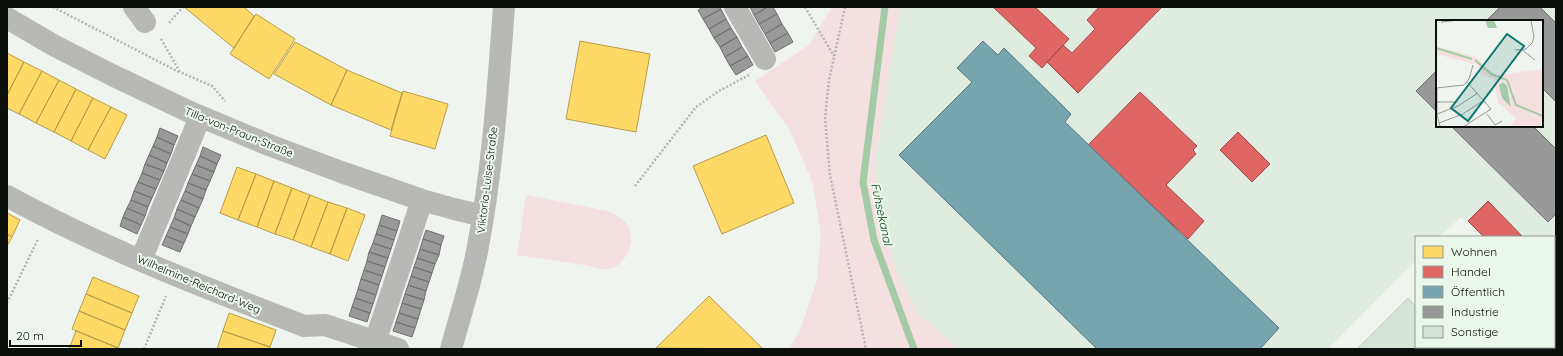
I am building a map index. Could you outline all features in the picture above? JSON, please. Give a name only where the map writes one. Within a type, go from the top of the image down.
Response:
[{"type":"street","name":"Viktoria-Luise-Straße","points":[[451,349],[478,248],[483,216],[492,154],[504,7]]},
{"type":"street","points":[[735,7],[765,60]]},
{"type":"street","name":"Tilla-von-Praun-Straße","points":[[7,18],[55,46],[112,76],[200,116],[269,145],[422,200],[483,216]]},
{"type":"street","points":[[141,260],[200,116]]},
{"type":"street","name":"Wilhelmine-Reichard-Weg","points":[[7,196],[48,219],[174,276],[304,326],[325,325],[398,349]]},
{"type":"street","points":[[374,342],[422,200]]},
{"type":"path","points":[[53,7],[180,72],[212,86],[230,106]]},
{"type":"path","points":[[168,24],[183,7]]},
{"type":"path","points":[[805,7],[834,56]]},
{"type":"path","points":[[845,7],[829,80],[825,118],[830,175],[866,349]]},
{"type":"path","points":[[146,21],[180,72]]},
{"type":"path","points":[[635,186],[696,107],[719,91],[750,74],[765,60]]},
{"type":"path","points":[[7,303],[48,219]]},
{"type":"path","points":[[144,349],[174,276]]},
{"type":"shaded area","points":[[832,7],[900,7],[874,169],[893,262],[916,311],[958,349],[789,349],[801,328],[817,280],[821,234],[812,181],[789,129],[755,81],[809,45]]},
{"type":"shaded area","points":[[900,7],[1556,7],[1555,277],[1555,236],[1479,236],[1461,217],[1440,236],[1415,236],[1415,261],[1328,349],[958,349],[916,311],[893,262],[874,169]]},
{"type":"shaded area","points":[[526,195],[608,211],[621,218],[628,226],[631,235],[627,254],[621,262],[613,268],[608,269],[517,255]]},
{"type":"building: Wohnen","points":[[184,7],[244,7],[254,16],[234,48]]},
{"type":"building: Wohnen","points":[[256,14],[295,39],[269,79],[230,54]]},
{"type":"building: Wohnen","points":[[580,41],[650,54],[636,132],[566,119]]},
{"type":"building: Wohnen","points":[[295,42],[347,70],[331,105],[274,74]]},
{"type":"building: Wohnen","points":[[7,53],[24,62],[7,95]]},
{"type":"building: Wohnen","points":[[24,62],[42,71],[19,114],[7,108],[7,95]]},
{"type":"building: Wohnen","points":[[347,70],[402,93],[391,130],[331,105]]},
{"type":"building: Wohnen","points":[[42,71],[59,80],[36,123],[19,114]]},
{"type":"building: Wohnen","points":[[59,80],[76,89],[54,132],[36,123]]},
{"type":"building: Wohnen","points":[[76,89],[93,98],[71,141],[54,132]]},
{"type":"building: Wohnen","points":[[403,91],[448,104],[435,149],[390,136]]},
{"type":"building: Wohnen","points":[[93,98],[111,107],[88,150],[71,141]]},
{"type":"building: Wohnen","points":[[111,107],[127,115],[105,159],[88,150]]},
{"type":"building: Wohnen","points":[[766,135],[794,203],[722,234],[693,166]]},
{"type":"building: Wohnen","points":[[237,167],[256,174],[238,220],[220,213]]},
{"type":"building: Wohnen","points":[[256,174],[274,181],[257,227],[238,220]]},
{"type":"building: Wohnen","points":[[274,181],[292,188],[275,234],[257,227]]},
{"type":"building: Wohnen","points":[[292,188],[310,195],[293,240],[275,234]]},
{"type":"building: Wohnen","points":[[310,195],[328,202],[311,247],[293,240]]},
{"type":"building: Wohnen","points":[[328,202],[347,208],[330,254],[311,247]]},
{"type":"building: Wohnen","points":[[347,208],[365,215],[348,261],[330,254]]},
{"type":"building: Wohnen","points":[[7,213],[20,220],[12,237],[7,234]]},
{"type":"building: Wohnen","points":[[7,234],[12,237],[7,246]]},
{"type":"building: Wohnen","points":[[93,277],[139,296],[132,313],[86,294]]},
{"type":"building: Wohnen","points":[[86,294],[132,313],[125,330],[79,311]]},
{"type":"building: Wohnen","points":[[709,296],[763,349],[656,348]]},
{"type":"building: Wohnen","points":[[79,311],[125,330],[118,348],[72,329]]},
{"type":"building: Wohnen","points":[[229,313],[276,330],[270,347],[223,331]]},
{"type":"building: Wohnen","points":[[76,331],[121,349],[69,349]]},
{"type":"building: Wohnen","points":[[223,331],[270,347],[269,349],[217,349]]},
{"type":"building: Handel","points":[[993,7],[1035,7],[1069,39],[1042,68],[1029,56],[1036,48]]},
{"type":"building: Handel","points":[[1099,7],[1162,7],[1078,93],[1047,62],[1063,45],[1072,53],[1095,29],[1087,20]]},
{"type":"building: Handel","points":[[1140,92],[1197,146],[1193,150],[1196,154],[1166,185],[1204,221],[1188,239],[1088,145]]},
{"type":"building: Handel","points":[[1238,132],[1270,164],[1252,182],[1220,150]]},
{"type":"building: Handel","points":[[1488,201],[1522,236],[1483,236],[1468,221]]},
{"type":"building: Öffentlich","points":[[983,41],[998,55],[1004,48],[1071,114],[1065,122],[1279,328],[1260,349],[1097,349],[899,155],[972,82],[957,68]]},
{"type":"building: Industrie","points":[[703,7],[719,7],[721,9],[703,19],[698,10]]},
{"type":"building: Industrie","points":[[750,7],[768,7],[754,15]]},
{"type":"building: Industrie","points":[[768,7],[773,7],[777,14],[759,24],[754,15]]},
{"type":"building: Industrie","points":[[1500,7],[1540,7],[1556,23],[1556,102],[1543,89],[1543,20],[1487,20]]},
{"type":"building: Industrie","points":[[721,9],[726,19],[709,29],[703,19]]},
{"type":"building: Industrie","points":[[777,14],[782,24],[765,34],[759,24]]},
{"type":"building: Industrie","points":[[726,19],[731,28],[714,38],[709,29]]},
{"type":"building: Industrie","points":[[782,24],[788,33],[770,43],[765,34]]},
{"type":"building: Industrie","points":[[731,28],[737,37],[720,47],[714,38]]},
{"type":"building: Industrie","points":[[788,33],[793,42],[775,52],[770,43]]},
{"type":"building: Industrie","points":[[737,37],[742,47],[725,57],[720,47]]},
{"type":"building: Industrie","points":[[742,47],[748,56],[730,66],[725,57]]},
{"type":"building: Industrie","points":[[748,56],[753,65],[736,75],[730,66]]},
{"type":"building: Industrie","points":[[1436,71],[1436,111],[1416,91]]},
{"type":"building: Industrie","points":[[1452,127],[1534,127],[1556,149],[1556,214],[1548,222]]},
{"type":"building: Industrie","points":[[160,128],[178,136],[174,145],[157,137]]},
{"type":"building: Industrie","points":[[157,137],[174,145],[171,154],[153,146]]},
{"type":"building: Industrie","points":[[153,146],[171,154],[167,163],[149,155]]},
{"type":"building: Industrie","points":[[203,147],[221,155],[217,164],[200,156]]},
{"type":"building: Industrie","points":[[149,155],[167,163],[164,171],[145,164]]},
{"type":"building: Industrie","points":[[200,156],[217,164],[214,172],[196,165]]},
{"type":"building: Industrie","points":[[145,164],[164,171],[160,180],[142,173]]},
{"type":"building: Industrie","points":[[196,165],[214,172],[210,181],[192,174]]},
{"type":"building: Industrie","points":[[142,173],[160,180],[156,189],[138,182]]},
{"type":"building: Industrie","points":[[192,174],[210,181],[206,190],[188,183]]},
{"type":"building: Industrie","points":[[138,182],[156,189],[152,198],[134,191]]},
{"type":"building: Industrie","points":[[188,183],[206,190],[203,199],[185,191]]},
{"type":"building: Industrie","points":[[134,191],[152,198],[148,207],[131,200]]},
{"type":"building: Industrie","points":[[185,191],[203,199],[199,208],[181,200]]},
{"type":"building: Industrie","points":[[131,200],[148,207],[145,216],[127,208]]},
{"type":"building: Industrie","points":[[181,200],[199,208],[195,217],[177,209]]},
{"type":"building: Industrie","points":[[127,208],[145,216],[141,225],[123,217]]},
{"type":"building: Industrie","points":[[177,209],[195,217],[191,226],[174,218]]},
{"type":"building: Industrie","points":[[382,215],[400,221],[397,231],[379,225]]},
{"type":"building: Industrie","points":[[123,217],[141,225],[137,234],[120,226]]},
{"type":"building: Industrie","points":[[174,218],[191,226],[188,234],[170,227]]},
{"type":"building: Industrie","points":[[379,225],[397,231],[394,240],[376,234]]},
{"type":"building: Industrie","points":[[170,227],[188,234],[184,243],[166,236]]},
{"type":"building: Industrie","points":[[426,230],[444,236],[441,245],[423,239]]},
{"type":"building: Industrie","points":[[376,234],[394,240],[391,249],[373,243]]},
{"type":"building: Industrie","points":[[166,236],[184,243],[180,252],[162,245]]},
{"type":"building: Industrie","points":[[423,239],[441,245],[439,255],[420,249]]},
{"type":"building: Industrie","points":[[373,243],[391,249],[388,258],[369,252]]},
{"type":"building: Industrie","points":[[420,249],[439,255],[435,264],[417,258]]},
{"type":"building: Industrie","points":[[369,252],[388,258],[385,267],[367,261]]},
{"type":"building: Industrie","points":[[417,258],[435,264],[432,273],[414,267]]},
{"type":"building: Industrie","points":[[367,261],[385,267],[382,276],[364,270]]},
{"type":"building: Industrie","points":[[414,267],[432,273],[429,282],[411,276]]},
{"type":"building: Industrie","points":[[364,270],[382,276],[379,285],[361,279]]},
{"type":"building: Industrie","points":[[411,276],[429,282],[426,291],[408,285]]},
{"type":"building: Industrie","points":[[361,279],[379,285],[376,295],[358,289]]},
{"type":"building: Industrie","points":[[408,285],[426,291],[424,300],[405,294]]},
{"type":"building: Industrie","points":[[358,289],[376,295],[373,304],[355,298]]},
{"type":"building: Industrie","points":[[405,294],[424,300],[421,309],[402,303]]},
{"type":"building: Industrie","points":[[355,298],[373,304],[370,313],[352,307]]},
{"type":"building: Industrie","points":[[402,303],[421,309],[418,319],[399,313]]},
{"type":"building: Industrie","points":[[352,307],[370,313],[367,322],[349,316]]},
{"type":"building: Industrie","points":[[399,313],[418,319],[415,328],[396,322]]},
{"type":"building: Industrie","points":[[396,322],[415,328],[412,337],[393,331]]},
{"type":"building: Sonstige","points":[[1408,298],[1415,306],[1415,348],[1456,349],[1357,349]]},
{"type":"waterway","name":"Fuhsekanal","points":[[885,7],[863,182],[874,240],[914,349]]}]
